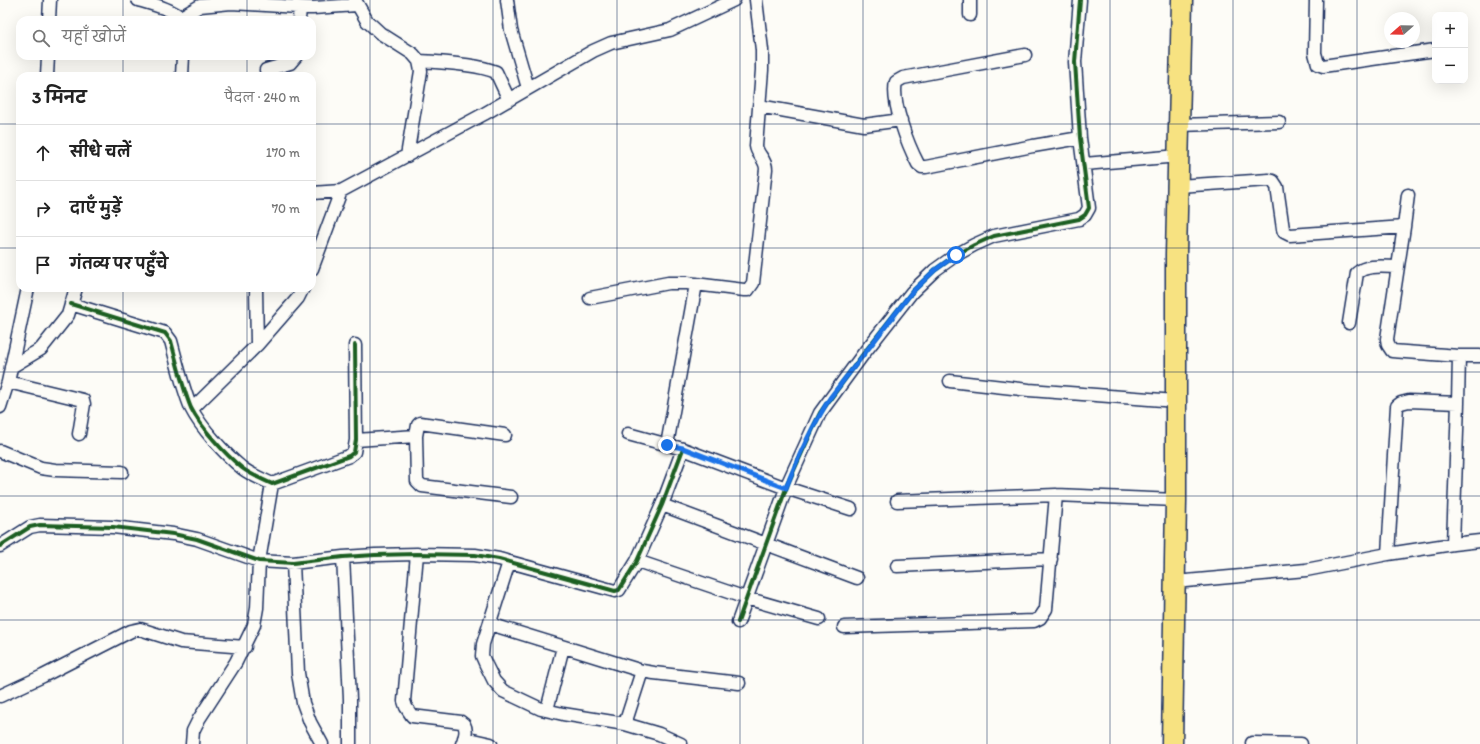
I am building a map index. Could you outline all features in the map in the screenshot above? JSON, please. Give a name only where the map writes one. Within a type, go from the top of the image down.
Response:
[{"type":"highway","points":[[1172,744],[1176,500],[1178,186],[1182,0]]},
{"type":"street","points":[[49,16],[50,0]]},
{"type":"street","points":[[138,0],[174,13],[178,16]]},
{"type":"street","points":[[507,0],[511,30],[528,88]]},
{"type":"street","points":[[316,193],[341,191],[509,100],[599,48],[611,43],[670,30],[734,0]]},
{"type":"street","points":[[590,298],[668,283],[696,284],[748,290],[753,282],[766,169],[764,161],[756,151],[762,50],[756,0]]},
{"type":"street","points":[[970,0],[970,15]]},
{"type":"street","points":[[738,622],[786,488],[820,413],[864,353],[912,292],[935,270],[974,245],[994,236],[1079,219],[1085,215],[1089,208],[1080,138],[1075,62],[1080,0]]},
{"type":"street","points":[[1316,0],[1315,53],[1318,64],[1323,66],[1432,50]]},
{"type":"street","points":[[184,16],[200,6],[231,3],[313,8],[356,2],[367,21],[380,33],[413,54],[419,61],[421,71],[407,156]]},
{"type":"street","points":[[299,16],[300,8]]},
{"type":"street","points":[[1025,55],[903,78],[896,82],[894,90],[895,98],[914,158],[922,167],[926,167],[1080,138]]},
{"type":"street","points":[[47,72],[48,60]]},
{"type":"street","points":[[182,72],[183,60]]},
{"type":"street","points":[[266,70],[290,63],[293,60]]},
{"type":"street","points":[[419,61],[453,64],[496,72],[509,100]]},
{"type":"street","points":[[759,106],[864,125],[901,120]]},
{"type":"street","points":[[1179,125],[1279,122]]},
{"type":"street","points":[[1084,164],[1179,156]]},
{"type":"street","points":[[1178,186],[1269,180],[1273,181],[1277,187],[1283,229],[1284,232],[1290,235],[1404,227]]},
{"type":"street","points":[[316,258],[341,191]]},
{"type":"street","points":[[1408,195],[1387,339],[1390,349],[1392,351],[1458,356],[1480,356]]},
{"type":"street","points":[[1349,323],[1357,273],[1362,269],[1369,267],[1398,267]]},
{"type":"street","points":[[667,445],[696,284]]},
{"type":"street","points":[[0,407],[8,382],[27,292]]},
{"type":"street","points":[[11,367],[41,349],[68,315],[75,292]]},
{"type":"street","points":[[256,292],[257,346]]},
{"type":"street","points":[[192,409],[257,346],[298,298],[301,292]]},
{"type":"street","points":[[72,304],[169,336],[182,383],[192,409],[212,438],[243,468],[272,484],[349,456],[354,452],[356,440],[356,345]]},
{"type":"street","points":[[1453,544],[1458,403],[1458,356]]},
{"type":"street","points":[[950,381],[1029,390],[1176,401]]},
{"type":"street","points":[[8,382],[83,400],[84,404],[79,434]]},
{"type":"street","points":[[1388,554],[1397,406],[1401,403],[1409,401],[1458,403]]},
{"type":"street","points":[[505,435],[423,423],[418,425],[416,436],[417,481],[422,486],[511,497]]},
{"type":"street","points":[[628,434],[683,448],[786,488],[851,509]]},
{"type":"street","points":[[356,440],[416,436]]},
{"type":"street","points":[[0,546],[30,527],[113,528],[173,534],[197,539],[259,561],[293,563],[342,557],[417,554],[475,555],[509,562],[619,590],[637,561],[662,505],[683,448]]},
{"type":"street","points":[[0,451],[40,468],[55,470],[122,472]]},
{"type":"street","points":[[192,744],[193,731],[199,719],[236,662],[254,625],[257,608],[259,561],[272,484]]},
{"type":"street","points":[[897,502],[1056,495],[1176,500]]},
{"type":"street","points":[[844,627],[1034,620],[1040,618],[1046,609],[1056,495]]},
{"type":"street","points":[[662,505],[858,578]]},
{"type":"street","points":[[1175,582],[1306,570],[1388,554],[1453,544],[1480,542]]},
{"type":"street","points":[[417,554],[404,701],[409,713],[412,716],[462,722],[466,728],[463,741],[491,744]]},
{"type":"street","points":[[342,557],[350,699],[350,744]]},
{"type":"street","points":[[897,566],[1051,559]]},
{"type":"street","points":[[637,561],[746,598],[819,619]]},
{"type":"street","points":[[509,562],[483,644],[482,656],[494,682],[503,691],[542,709],[625,724],[659,734],[680,744]]},
{"type":"street","points":[[293,563],[298,673],[303,702],[310,722],[322,744]]},
{"type":"street","points":[[490,624],[642,671],[739,683]]},
{"type":"street","points":[[0,696],[131,631],[140,629],[181,642],[245,646]]},
{"type":"street","points":[[547,710],[562,647]]},
{"type":"street","points":[[625,724],[642,671]]},
{"type":"street","points":[[1252,743],[1300,744]]},
{"type":"cycle path","points":[[738,622],[788,483],[820,413],[864,353],[912,292],[935,270],[956,255],[974,245],[994,236],[1079,219],[1085,215],[1089,208],[1080,138],[1075,62],[1080,0]]},
{"type":"cycle path","points":[[71,304],[165,333],[171,341],[182,383],[195,416],[228,456],[242,468],[272,484],[349,456],[354,452],[356,440],[355,345]]},
{"type":"cycle path","points":[[0,546],[30,527],[40,525],[113,527],[173,534],[197,539],[259,561],[293,563],[375,555],[475,555],[499,559],[615,591],[619,590],[637,561],[662,505],[683,449]]},
{"type":"route","points":[[667,445],[683,448],[786,488],[820,413],[830,398],[912,292],[935,270],[956,255]]}]
